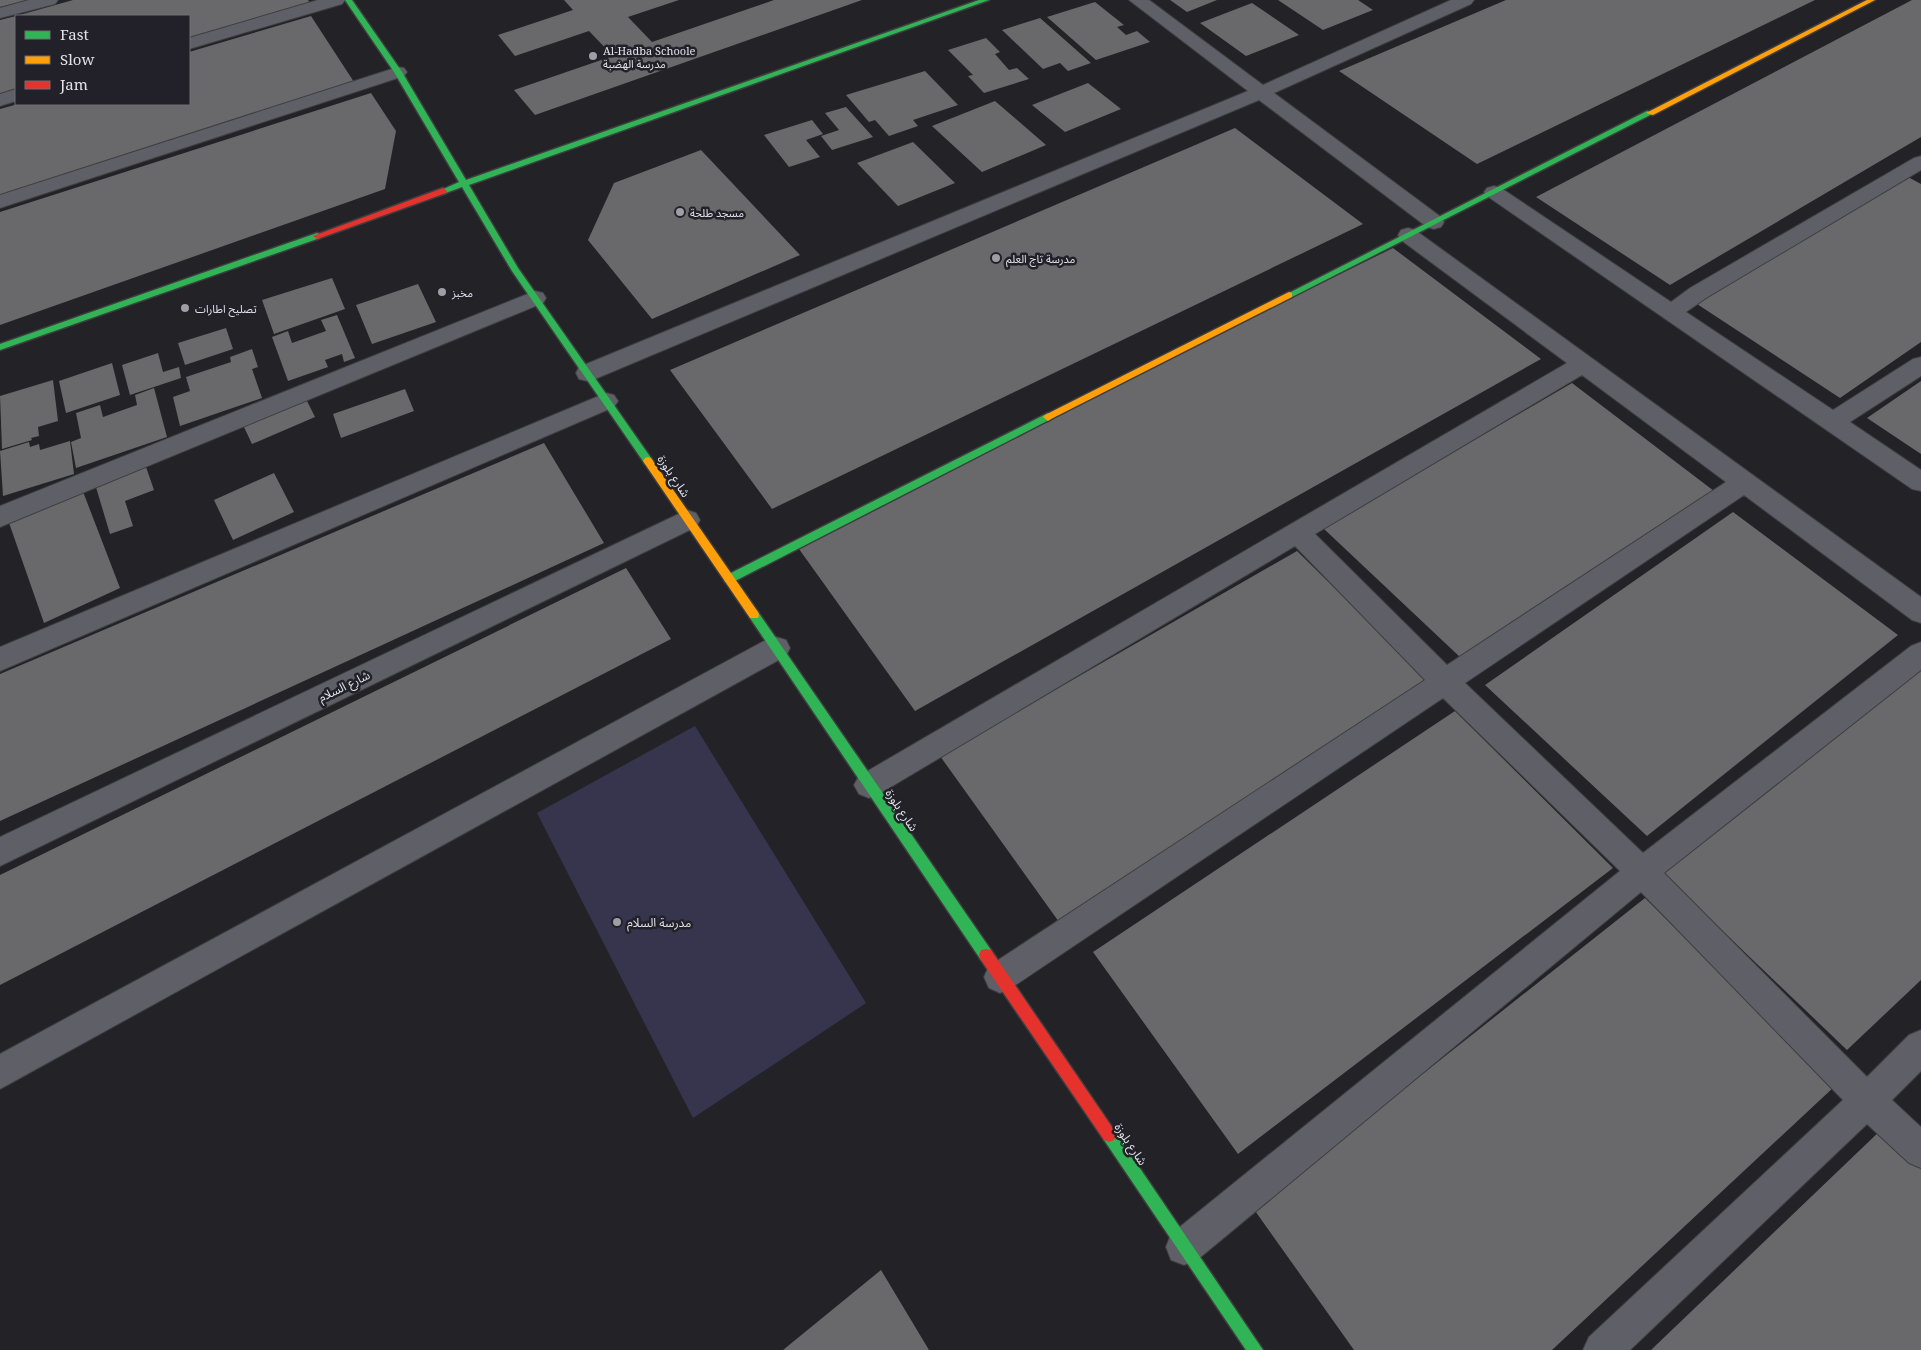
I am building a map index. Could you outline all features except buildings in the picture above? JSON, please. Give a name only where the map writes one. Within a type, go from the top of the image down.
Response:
[{"type":"street","points":[[0,14],[49,0]]},
{"type":"street","points":[[190,44],[336,0]]},
{"type":"street","name":"شارع بلوزة","points":[[348,0],[398,72],[515,269],[729,579],[1254,1350]]},
{"type":"street","points":[[0,348],[986,0]]},
{"type":"street","points":[[1138,0],[1434,222]]},
{"type":"street","points":[[587,373],[1262,92],[1465,0]]},
{"type":"street","points":[[729,579],[1872,0]]},
{"type":"street","points":[[0,202],[398,72]]},
{"type":"street","points":[[0,100],[15,95]]},
{"type":"street","points":[[1671,312],[1919,166]]},
{"type":"street","points":[[1494,192],[1921,482]]},
{"type":"street","points":[[1408,235],[1921,612]]},
{"type":"street","points":[[0,517],[531,292]]},
{"type":"street","points":[[868,785],[1583,364]]},
{"type":"street","points":[[1833,422],[1921,365]]},
{"type":"street","points":[[0,659],[606,401]]},
{"type":"street","points":[[1000,978],[1744,482]]},
{"type":"street","name":"شارع السلام","points":[[0,852],[687,520]]},
{"type":"street","points":[[1298,533],[1444,682],[1642,872],[1867,1101],[1921,1151]]},
{"type":"street","points":[[0,1072],[776,648]]},
{"type":"street","points":[[1184,1247],[1642,872],[1921,654]]},
{"type":"street","points":[[1602,1350],[1867,1101],[1921,1047]]},
{"type":"shaded area","points":[[695,726],[866,1003],[693,1118],[537,813]]},
{"type":"traffic: fast","points":[[348,0],[398,72],[515,269],[648,461]]},
{"type":"traffic: fast","points":[[443,191],[986,0]]},
{"type":"traffic: fast","points":[[1289,295],[1650,113]]},
{"type":"traffic: fast","points":[[0,347],[317,236]]},
{"type":"traffic: fast","points":[[729,579],[1048,417]]},
{"type":"traffic: fast","points":[[754,615],[986,955]]},
{"type":"traffic: fast","points":[[1109,1135],[1255,1350]]},
{"type":"traffic: slow","points":[[1650,113],[1872,0]]},
{"type":"traffic: slow","points":[[1048,417],[1289,295]]},
{"type":"traffic: slow","points":[[648,461],[754,615]]},
{"type":"traffic: jam","points":[[317,236],[443,191]]},
{"type":"traffic: jam","points":[[986,955],[1109,1135]]},
{"type":"place","name":"Al-Hadba Schoole مدرسة الهضبة","points":[[593,56]]},
{"type":"place","name":"مسجد طلحة","points":[[680,212]]},
{"type":"place","name":"مدرسة تاج العلم","points":[[996,258]]},
{"type":"place","name":"مخبز","points":[[442,292]]},
{"type":"place","name":"تصليح اطارات","points":[[185,308]]},
{"type":"place","name":"مدرسة السلام","points":[[617,922]]}]
